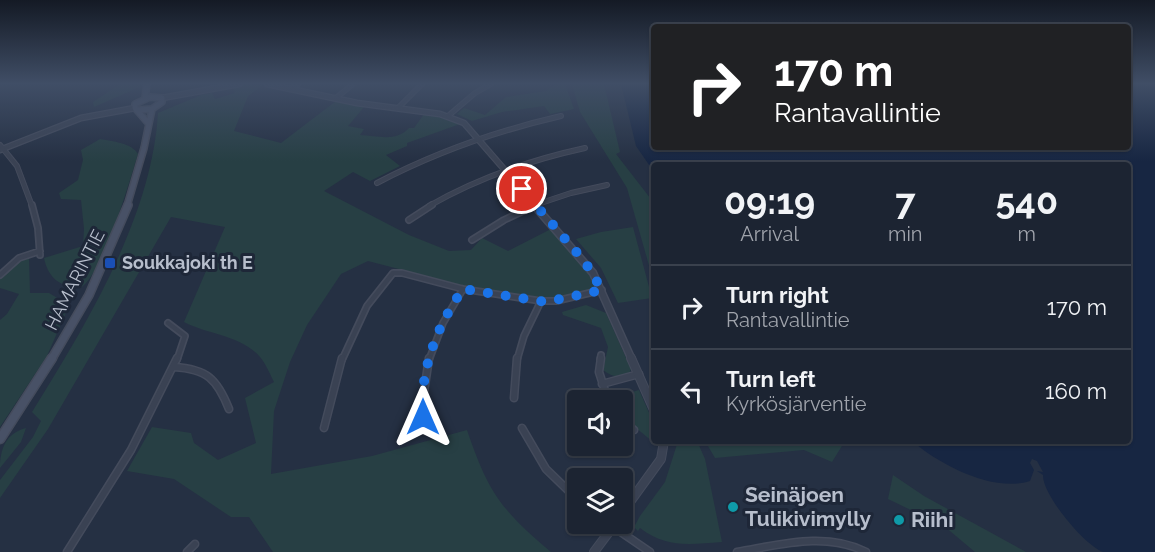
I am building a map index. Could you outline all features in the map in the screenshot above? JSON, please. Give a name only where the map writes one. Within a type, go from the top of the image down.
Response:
[{"type":"main road","points":[[138,110],[148,123]]},
{"type":"main road","name":"HAMARINTIE","points":[[0,439],[61,345],[93,286],[124,218],[144,148],[152,110]]},
{"type":"street","points":[[0,274],[19,258],[40,253],[39,230],[24,183],[17,165],[2,148],[75,120],[116,110]]},
{"type":"street","points":[[113,111],[128,110]]},
{"type":"street","points":[[409,110],[448,116],[464,123],[585,262],[602,290],[651,403]]},
{"type":"street","points":[[448,116],[455,110]]},
{"type":"street","points":[[376,183],[439,152],[477,138],[561,116]]},
{"type":"street","points":[[409,220],[452,192],[504,169],[585,148]]},
{"type":"street","points":[[472,240],[503,219],[536,205],[578,191],[608,185]]},
{"type":"street","points":[[324,428],[334,382],[356,326],[393,273],[402,273],[463,289],[541,301],[556,301],[602,290]]},
{"type":"street","points":[[425,431],[422,402],[430,352],[439,328],[463,289]]},
{"type":"street","points":[[514,398],[513,380],[520,341],[541,301]]},
{"type":"street","points":[[67,552],[131,450],[174,367],[185,336],[168,323]]},
{"type":"street","points":[[601,355],[599,372],[604,390]]},
{"type":"street","points":[[174,367],[193,368],[214,380],[221,387],[229,409]]},
{"type":"street","points":[[602,384],[639,374]]},
{"type":"street","points":[[522,428],[546,469],[567,489]]},
{"type":"street","points":[[633,498],[661,459],[664,444]]},
{"type":"street","points":[[594,552],[606,534]]},
{"type":"street","points":[[626,534],[650,552]]},
{"type":"street","points":[[738,552],[817,542],[853,544],[866,552]]},
{"type":"street","points":[[187,552],[195,544]]},
{"type":"green space","points":[[166,110],[242,110],[234,131],[281,143],[325,110],[362,110],[348,126],[364,129],[360,135],[393,137],[409,128],[414,128],[424,114],[446,118],[460,124],[407,143],[407,146],[386,155],[400,166],[370,181],[353,172],[324,191],[409,235],[449,251],[471,250],[482,238],[508,251],[551,229],[587,269],[595,286],[593,289],[548,299],[468,287],[368,261],[341,274],[307,325],[290,362],[274,411],[271,474],[372,456],[467,430],[482,469],[498,499],[520,524],[551,552],[273,552],[249,517],[231,517],[174,479],[127,471],[152,427],[191,433],[194,443],[218,460],[256,443],[245,398],[274,382],[262,360],[244,344],[184,322],[225,227],[171,217],[48,429],[0,498],[0,480],[33,437],[41,421],[32,412],[94,307],[130,230],[153,152],[158,113]]},
{"type":"green space","points":[[462,110],[469,110],[485,115],[491,110],[518,110],[472,121],[457,114]]},
{"type":"green space","points":[[547,110],[570,110],[550,114]]},
{"type":"green space","points":[[579,110],[610,110],[620,152],[616,154],[651,199],[651,272],[627,188]]},
{"type":"green space","points":[[100,139],[127,145],[138,154],[114,227],[97,266],[80,288],[66,286],[48,271],[44,258],[83,246],[84,229],[81,200],[61,199],[59,193],[78,180],[83,160],[81,150]]},
{"type":"green space","points":[[633,227],[651,298],[618,303],[601,268],[576,239]]},
{"type":"green space","points":[[29,258],[30,293],[49,293],[66,303],[68,308],[47,356],[0,427],[0,320],[7,314],[19,294],[0,288],[0,277],[19,261]]},
{"type":"green space","points":[[586,305],[606,313],[631,369],[629,374],[615,376],[603,370],[608,347],[601,328],[563,315],[562,312]]},
{"type":"green space","points":[[639,390],[651,417],[651,440],[633,425],[633,392]]},
{"type":"green space","points":[[26,428],[21,442],[0,468],[1,454],[9,438],[19,430]]},
{"type":"green space","points":[[677,444],[698,444],[705,459],[722,542],[679,544],[650,535],[640,528],[638,531],[634,527],[665,482]]},
{"type":"green space","points":[[707,444],[843,444],[832,462],[804,450],[715,458]]},
{"type":"green space","points":[[893,475],[924,496],[1026,552],[975,552],[944,526],[888,499]]},
{"type":"water","points":[[627,110],[651,110],[651,150],[1131,150],[1131,110],[1155,110],[1155,552],[1103,552],[1085,540],[1049,494],[1043,475],[1037,471],[1043,472],[1037,461],[1032,459],[1030,463],[1034,470],[1030,481],[1016,484],[1000,483],[968,475],[937,459],[916,444],[1131,444],[1131,162],[651,162],[651,168],[636,146]]},
{"type":"place","name":"Soukkajoki th E","points":[[110,263]]},
{"type":"place","name":"Seinäjoen Tulikivimylly","points":[[733,507]]},
{"type":"place","name":"Riihi","points":[[899,520]]},
{"type":"route","points":[[423,417],[425,374],[430,352],[439,328],[463,289],[546,302],[602,290],[585,262],[522,189]]}]
